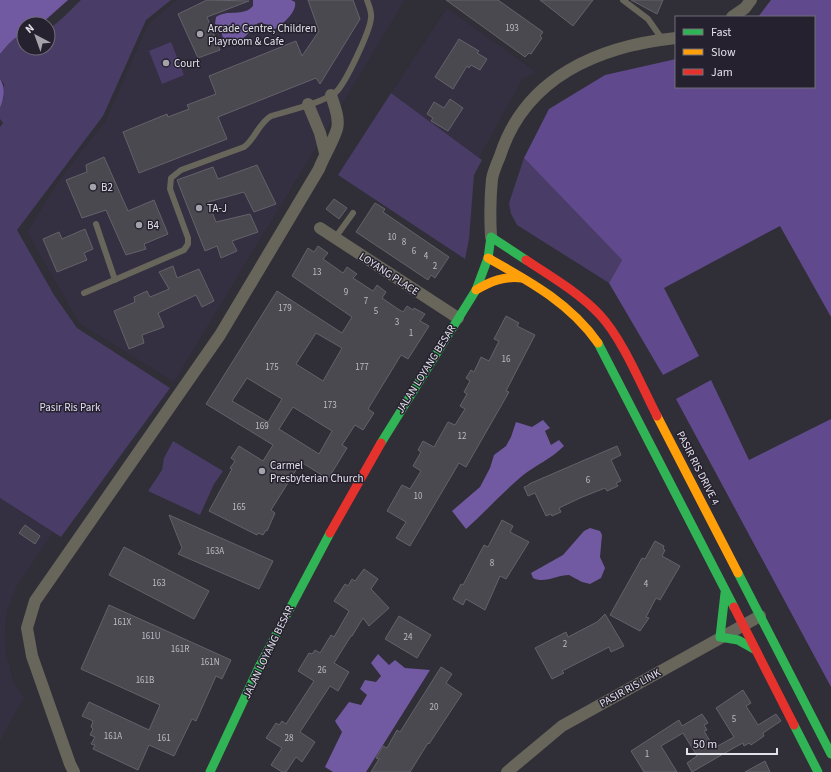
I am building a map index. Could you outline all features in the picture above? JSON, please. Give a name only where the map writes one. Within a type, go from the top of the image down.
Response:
[{"type":"street","points":[[733,16],[745,8],[751,0]]},
{"type":"street","name":"JALAN LOYANG BESAR","points":[[210,772],[260,666],[319,552],[400,410],[476,290],[488,258],[491,237],[492,178],[503,144],[519,114],[548,84],[569,69],[604,53],[644,41],[675,38]]},
{"type":"street","points":[[74,772],[32,656],[27,628],[35,601],[220,335],[319,170],[337,128],[337,115],[331,95]]},
{"type":"street","points":[[308,104],[320,133],[325,153]]},
{"type":"street","name":"LOYANG PLACE","points":[[320,228],[458,318]]},
{"type":"street","name":"PASIR RIS DRIVE 4","points":[[491,237],[569,288],[600,315],[616,336],[831,754]]},
{"type":"street","points":[[488,258],[522,278],[563,306],[583,323],[598,343],[818,772]]},
{"type":"street","points":[[476,290],[503,277],[522,278]]},
{"type":"street","points":[[725,592],[720,637],[732,637],[746,643],[754,649]]},
{"type":"street","name":"PASIR RIS LINK","points":[[507,772],[562,726],[760,616]]},
{"type":"lane","points":[[84,293],[184,250],[188,244],[188,238],[169,183],[174,174],[244,148],[249,144],[265,120],[331,95],[343,84],[372,19],[367,0]]},
{"type":"lane","points":[[623,0],[648,19],[662,39]]},
{"type":"lane","points":[[335,238],[353,213]]},
{"type":"lane","points":[[96,224],[115,280]]},
{"type":"shaded area","points":[[0,0],[68,0],[50,16],[16,16],[16,38],[0,54]]},
{"type":"shaded area","points":[[177,0],[405,0],[174,382],[79,323],[27,232],[60,179],[106,120],[148,24]]},
{"type":"shaded area","points":[[253,0],[291,0],[295,2],[295,6],[288,18],[274,30],[265,24],[258,23],[241,41],[228,44],[223,38],[221,30],[215,24],[216,17],[225,13],[245,11],[253,6]]},
{"type":"shaded area","points":[[771,0],[831,0],[831,317],[780,226],[664,288],[699,356],[663,375],[609,283],[622,260],[524,158],[549,109],[605,75],[675,59],[675,88],[815,88],[815,16],[759,16]]},
{"type":"shaded area","points":[[447,8],[536,72],[522,80],[479,158],[391,93]]},
{"type":"shaded area","points":[[0,79],[4,93],[0,108]]},
{"type":"shaded area","points":[[711,380],[749,460],[831,419],[831,687],[676,399]]},
{"type":"shaded area","points":[[543,420],[550,428],[545,431],[551,445],[559,440],[564,446],[554,455],[522,476],[466,529],[452,511],[480,487],[490,468],[494,455],[506,446],[516,422],[532,427]]},
{"type":"shaded area","points":[[0,498],[53,532],[17,586],[8,608],[5,624],[6,654],[14,683],[24,697],[0,741]]},
{"type":"shaded area","points":[[590,528],[600,531],[602,535],[600,557],[605,568],[601,578],[590,584],[582,582],[569,575],[546,580],[537,580],[533,578],[531,573],[563,555],[584,531]]},
{"type":"shaded area","points":[[378,654],[389,665],[395,660],[405,668],[430,670],[366,772],[333,772],[325,767],[342,732],[335,721],[349,702],[361,705],[367,695],[360,689],[365,680],[376,682],[381,676],[371,663]]},
{"type":"green space","name":"Pasir Ris Park","points":[[81,0],[171,0],[146,20],[103,116],[17,230],[54,295],[77,328],[170,388],[61,537],[0,498],[0,127],[3,123],[0,119],[0,108],[4,97],[4,84],[0,79],[0,54],[16,38],[16,56],[56,56],[56,23]]},
{"type":"green space","name":"Court","points":[[171,42],[184,75],[162,84],[149,51]]},
{"type":"green space","points":[[391,93],[482,160],[474,175],[469,239],[465,259],[338,175]]},
{"type":"green space","points":[[524,158],[622,260],[609,283],[517,225],[511,214],[509,203]]},
{"type":"green space","points":[[173,441],[223,471],[214,484],[200,515],[148,491],[162,470],[164,458]]},
{"type":"building","name":"Arcade Centre, Children Playroom & Cafe","points":[[207,0],[249,1],[207,17],[220,50],[198,58],[178,14]]},
{"type":"building","points":[[308,0],[353,0],[360,19],[320,84],[316,78],[218,117],[227,139],[139,173],[123,132],[167,114],[168,117],[189,109],[187,105],[216,94],[209,76],[296,41],[302,56],[319,31]]},
{"type":"building","points":[[446,0],[498,0],[543,32],[540,36],[542,38],[531,54],[529,53],[525,57]]},
{"type":"building","points":[[540,0],[593,0],[573,26]]},
{"type":"building","points":[[631,0],[663,0],[657,14]]},
{"type":"building","points":[[459,39],[479,51],[477,53],[487,59],[480,70],[471,65],[469,68],[467,66],[453,89],[435,77]]},
{"type":"building","points":[[450,99],[463,108],[448,131],[431,121],[433,118],[427,114],[434,102],[444,108]]},
{"type":"building","points":[[104,157],[128,211],[154,200],[168,234],[144,244],[146,249],[126,255],[106,210],[82,218],[66,180],[87,172],[86,165]]},
{"type":"building","name":"TA-J","points":[[257,165],[276,204],[254,212],[244,192],[208,202],[216,222],[250,214],[258,232],[232,241],[237,251],[221,258],[217,246],[205,251],[177,180],[213,167],[218,179]]},
{"type":"building","points":[[334,199],[347,208],[339,219],[326,209]]},
{"type":"building","points":[[375,203],[385,209],[383,212],[449,257],[435,278],[431,275],[428,280],[356,232]]},
{"type":"building","points":[[85,229],[93,249],[84,253],[87,260],[57,272],[43,239],[59,232],[62,239]]},
{"type":"building","points":[[318,246],[328,253],[323,259],[343,273],[347,267],[357,274],[353,278],[373,291],[377,285],[386,292],[382,298],[403,312],[407,306],[413,310],[414,308],[425,314],[420,321],[429,326],[408,359],[401,355],[368,409],[374,413],[363,430],[355,425],[342,445],[347,448],[328,479],[301,462],[271,510],[275,513],[267,531],[266,530],[263,535],[258,533],[257,535],[209,511],[232,469],[230,468],[235,461],[231,458],[239,446],[263,461],[273,445],[206,404],[277,291],[342,333],[352,317],[292,276],[308,248],[314,252]],"holes":[[[316,333],[342,348],[323,381],[296,364]],[[247,378],[282,399],[268,422],[232,401]],[[293,407],[332,431],[319,454],[279,429]]]},
{"type":"building","points":[[173,266],[177,278],[199,269],[214,301],[202,307],[196,295],[158,313],[164,327],[142,335],[144,343],[129,349],[114,311],[135,302],[134,297],[147,291],[150,297],[169,289],[159,272]]},
{"type":"building","points":[[506,316],[519,323],[517,326],[535,335],[506,391],[509,392],[466,467],[459,463],[410,546],[396,538],[406,522],[387,511],[402,485],[410,489],[421,471],[413,466],[421,452],[418,450],[423,441],[434,447],[448,422],[455,425],[465,409],[460,406],[467,394],[464,392],[470,381],[466,378],[471,370],[474,372],[481,357],[489,361],[499,341],[494,339]]},
{"type":"building","points":[[617,446],[621,455],[611,460],[621,481],[616,483],[618,486],[607,491],[605,488],[580,498],[559,508],[561,512],[552,516],[551,514],[546,516],[535,493],[528,496],[524,487],[529,484]]},
{"type":"building","points":[[169,515],[273,561],[259,589],[178,554],[182,548]]},
{"type":"building","points":[[502,520],[513,526],[510,532],[529,542],[506,579],[500,576],[485,610],[466,599],[463,605],[453,599],[461,584],[463,585],[484,545],[488,547]]},
{"type":"building","points":[[25,525],[40,536],[35,544],[19,533]]},
{"type":"building","points":[[655,541],[664,546],[663,549],[665,550],[662,556],[680,566],[660,600],[656,598],[646,617],[649,618],[640,631],[610,615],[642,558],[645,559]]},
{"type":"building","points":[[124,547],[209,591],[194,619],[109,575]]},
{"type":"building","points":[[364,569],[378,579],[371,589],[389,608],[369,626],[363,618],[351,636],[334,663],[349,672],[338,691],[330,686],[300,732],[315,742],[302,762],[296,757],[286,772],[282,772],[271,765],[282,748],[266,738],[276,723],[279,725],[282,721],[286,724],[314,681],[298,671],[309,653],[312,654],[315,650],[320,653],[331,635],[334,637],[349,611],[334,601],[345,584],[348,586],[352,579],[355,581]]},
{"type":"building","points":[[109,605],[231,660],[222,679],[216,676],[196,721],[192,719],[174,756],[149,745],[138,770],[93,749],[95,745],[91,744],[95,737],[90,735],[93,729],[91,727],[93,721],[82,716],[89,702],[149,730],[160,705],[81,669]]},
{"type":"building","points":[[605,614],[624,646],[611,652],[609,647],[562,671],[564,673],[552,679],[535,648],[566,632],[568,637],[597,622]]},
{"type":"building","points":[[399,616],[431,635],[417,658],[385,639]]},
{"type":"building","points":[[441,667],[452,674],[446,683],[462,694],[429,744],[428,743],[410,772],[371,772],[379,759],[376,758],[383,746],[387,748],[397,730],[400,732]]},
{"type":"building","points":[[743,690],[751,703],[746,706],[758,725],[776,714],[781,721],[763,733],[764,736],[751,745],[749,743],[744,746],[743,743],[692,772],[687,763],[697,756],[683,733],[661,746],[677,772],[644,772],[631,751],[679,720],[682,726],[702,714],[708,723],[704,725],[707,730],[704,731],[714,748],[734,737],[716,708]]},
{"type":"building","points":[[765,761],[770,772],[745,772]]},
{"type":"traffic: fast","points":[[381,443],[476,290],[488,258],[491,237],[526,260]]},
{"type":"traffic: fast","points":[[598,343],[734,607]]},
{"type":"traffic: fast","points":[[210,772],[260,665],[330,533]]},
{"type":"traffic: fast","points":[[738,573],[831,754]]},
{"type":"traffic: fast","points":[[725,593],[720,637],[738,640],[754,649]]},
{"type":"traffic: fast","points":[[794,725],[818,772]]},
{"type":"traffic: slow","points":[[488,258],[519,275],[548,294],[575,316],[598,343]]},
{"type":"traffic: slow","points":[[476,290],[498,280],[522,278]]},
{"type":"traffic: slow","points":[[657,416],[738,573]]},
{"type":"traffic: jam","points":[[526,260],[574,292],[600,315],[624,350],[657,416]]},
{"type":"traffic: jam","points":[[330,533],[381,443]]},
{"type":"traffic: jam","points":[[734,607],[794,725]]},
{"type":"place","name":"Arcade Centre, Children Playroom & Cafe","points":[[200,34]]},
{"type":"place","name":"Court","points":[[166,63]]},
{"type":"place","name":"B2","points":[[93,187]]},
{"type":"place","name":"TA-J","points":[[199,208]]},
{"type":"place","name":"B4","points":[[139,225]]},
{"type":"place","name":"Carmel Presbyterian Church","points":[[262,471]]}]
